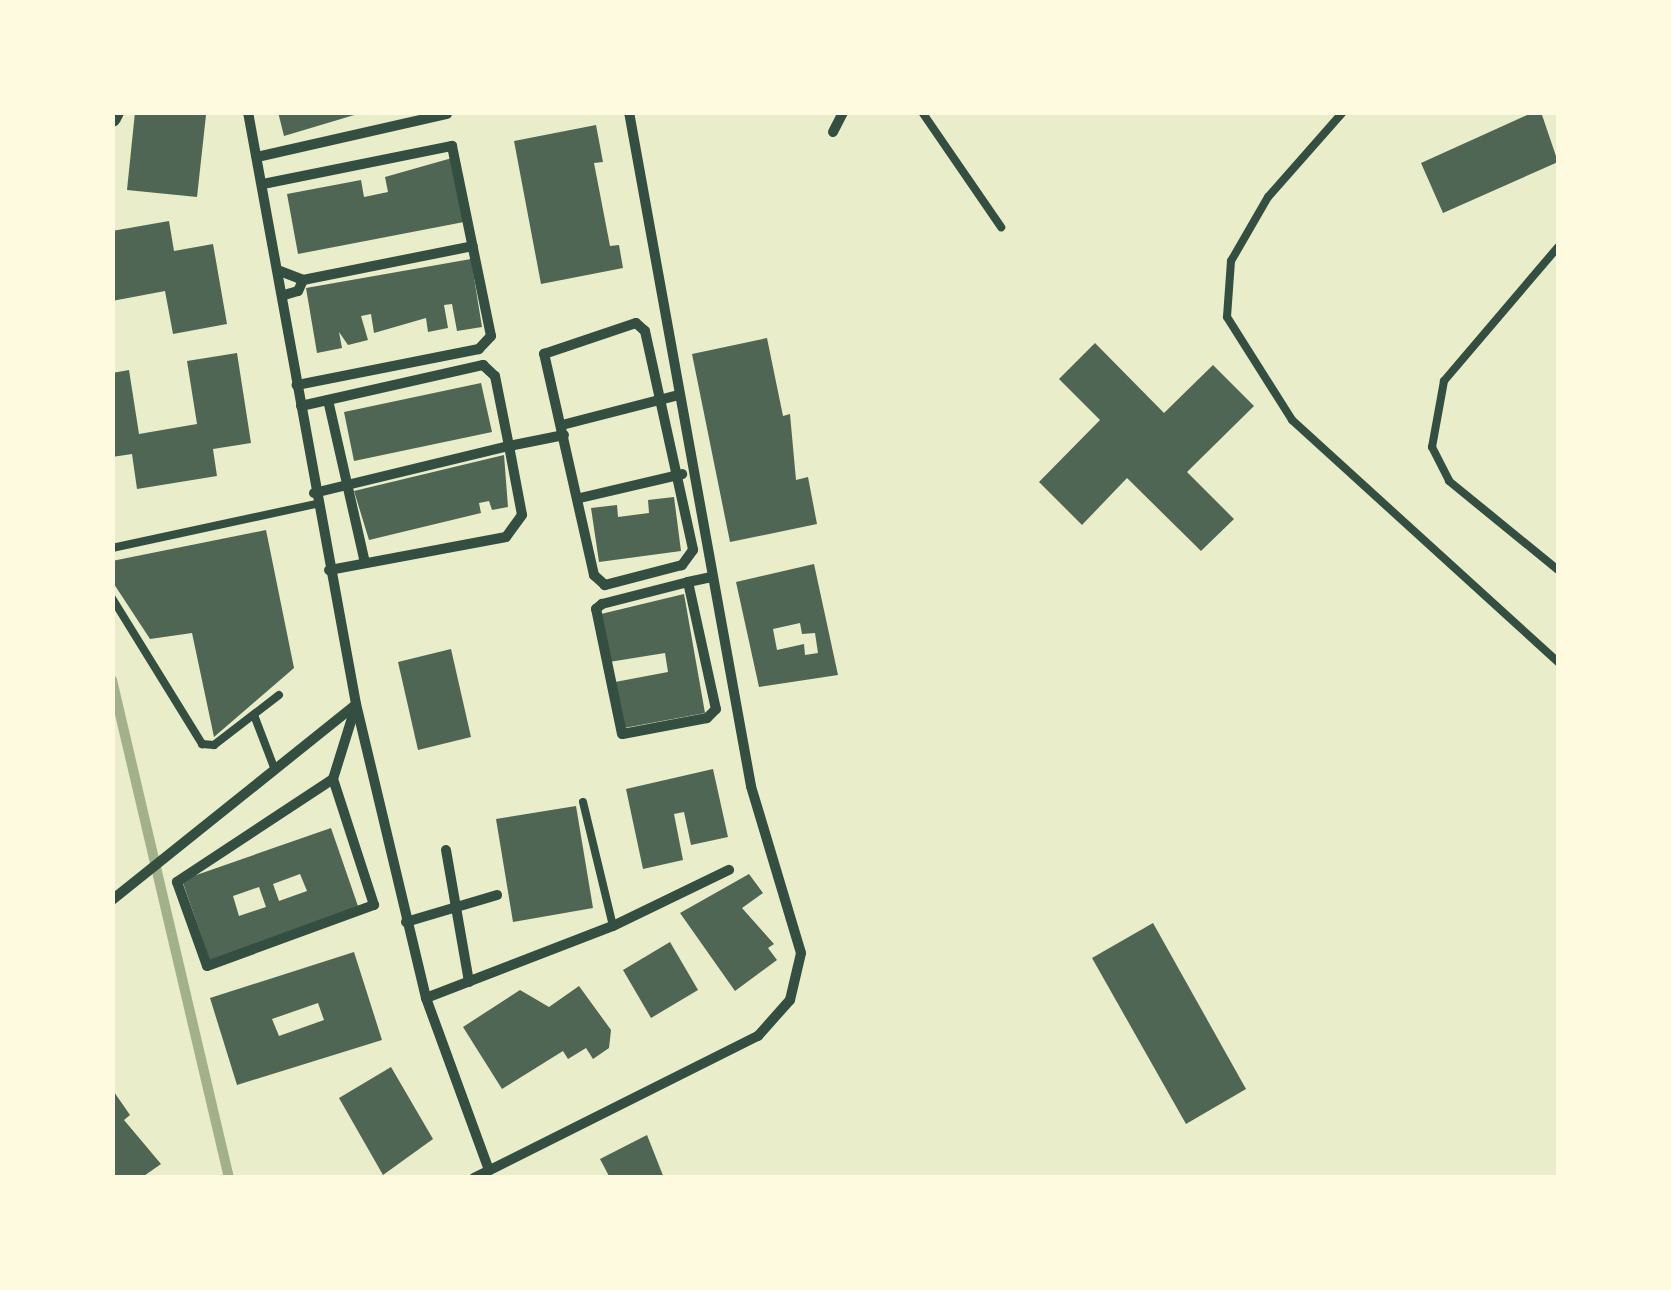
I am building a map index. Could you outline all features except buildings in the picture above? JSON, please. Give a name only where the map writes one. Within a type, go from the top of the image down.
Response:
[{"type":"street","points":[[248,112],[280,271],[314,498],[356,704],[426,998],[489,1170]]},
{"type":"street","points":[[474,1178],[758,1036],[790,1000],[800,954],[751,786],[630,112]]},
{"type":"street","points":[[833,132],[842,112]]},
{"type":"street","points":[[257,157],[414,117],[447,114]]},
{"type":"street","points":[[263,184],[452,146],[473,246],[487,344],[297,385]]},
{"type":"street","points":[[280,271],[303,280],[473,246]]},
{"type":"street","points":[[284,296],[298,291],[303,280]]},
{"type":"street","points":[[636,323],[645,331],[660,400],[692,550],[689,560],[605,585],[594,574],[580,498],[544,354],[636,323]]},
{"type":"street","points":[[300,406],[483,365],[495,376],[522,515],[517,530],[506,538],[329,570]]},
{"type":"street","points":[[314,498],[347,484],[509,446],[679,394]]},
{"type":"street","points":[[328,400],[365,563]]},
{"type":"street","points":[[580,498],[692,470]]},
{"type":"street","points":[[688,582],[716,710],[706,718],[622,734],[596,609],[688,582],[711,577]]},
{"type":"street","points":[[112,900],[356,704]]},
{"type":"street","points":[[333,779],[176,882],[207,966],[371,910],[374,901],[333,779],[356,704]]},
{"type":"street","points":[[446,850],[469,982]]},
{"type":"street","points":[[426,998],[613,926],[729,870]]},
{"type":"street","points":[[406,922],[497,896]]},
{"type":"lane","points":[[922,112],[1001,227]]},
{"type":"lane","points":[[1342,112],[1268,197],[1231,260],[1227,317],[1292,420],[1558,662]]},
{"type":"lane","points":[[1558,247],[1444,382],[1432,447],[1449,481],[1558,570]]},
{"type":"lane","points":[[112,548],[314,498]]},
{"type":"lane","points":[[112,598],[202,744],[214,745],[280,695]]},
{"type":"lane","points":[[254,714],[275,770]]},
{"type":"lane","points":[[583,802],[613,926]]},
{"type":"waterway","points":[[112,680],[229,1178]]}]
